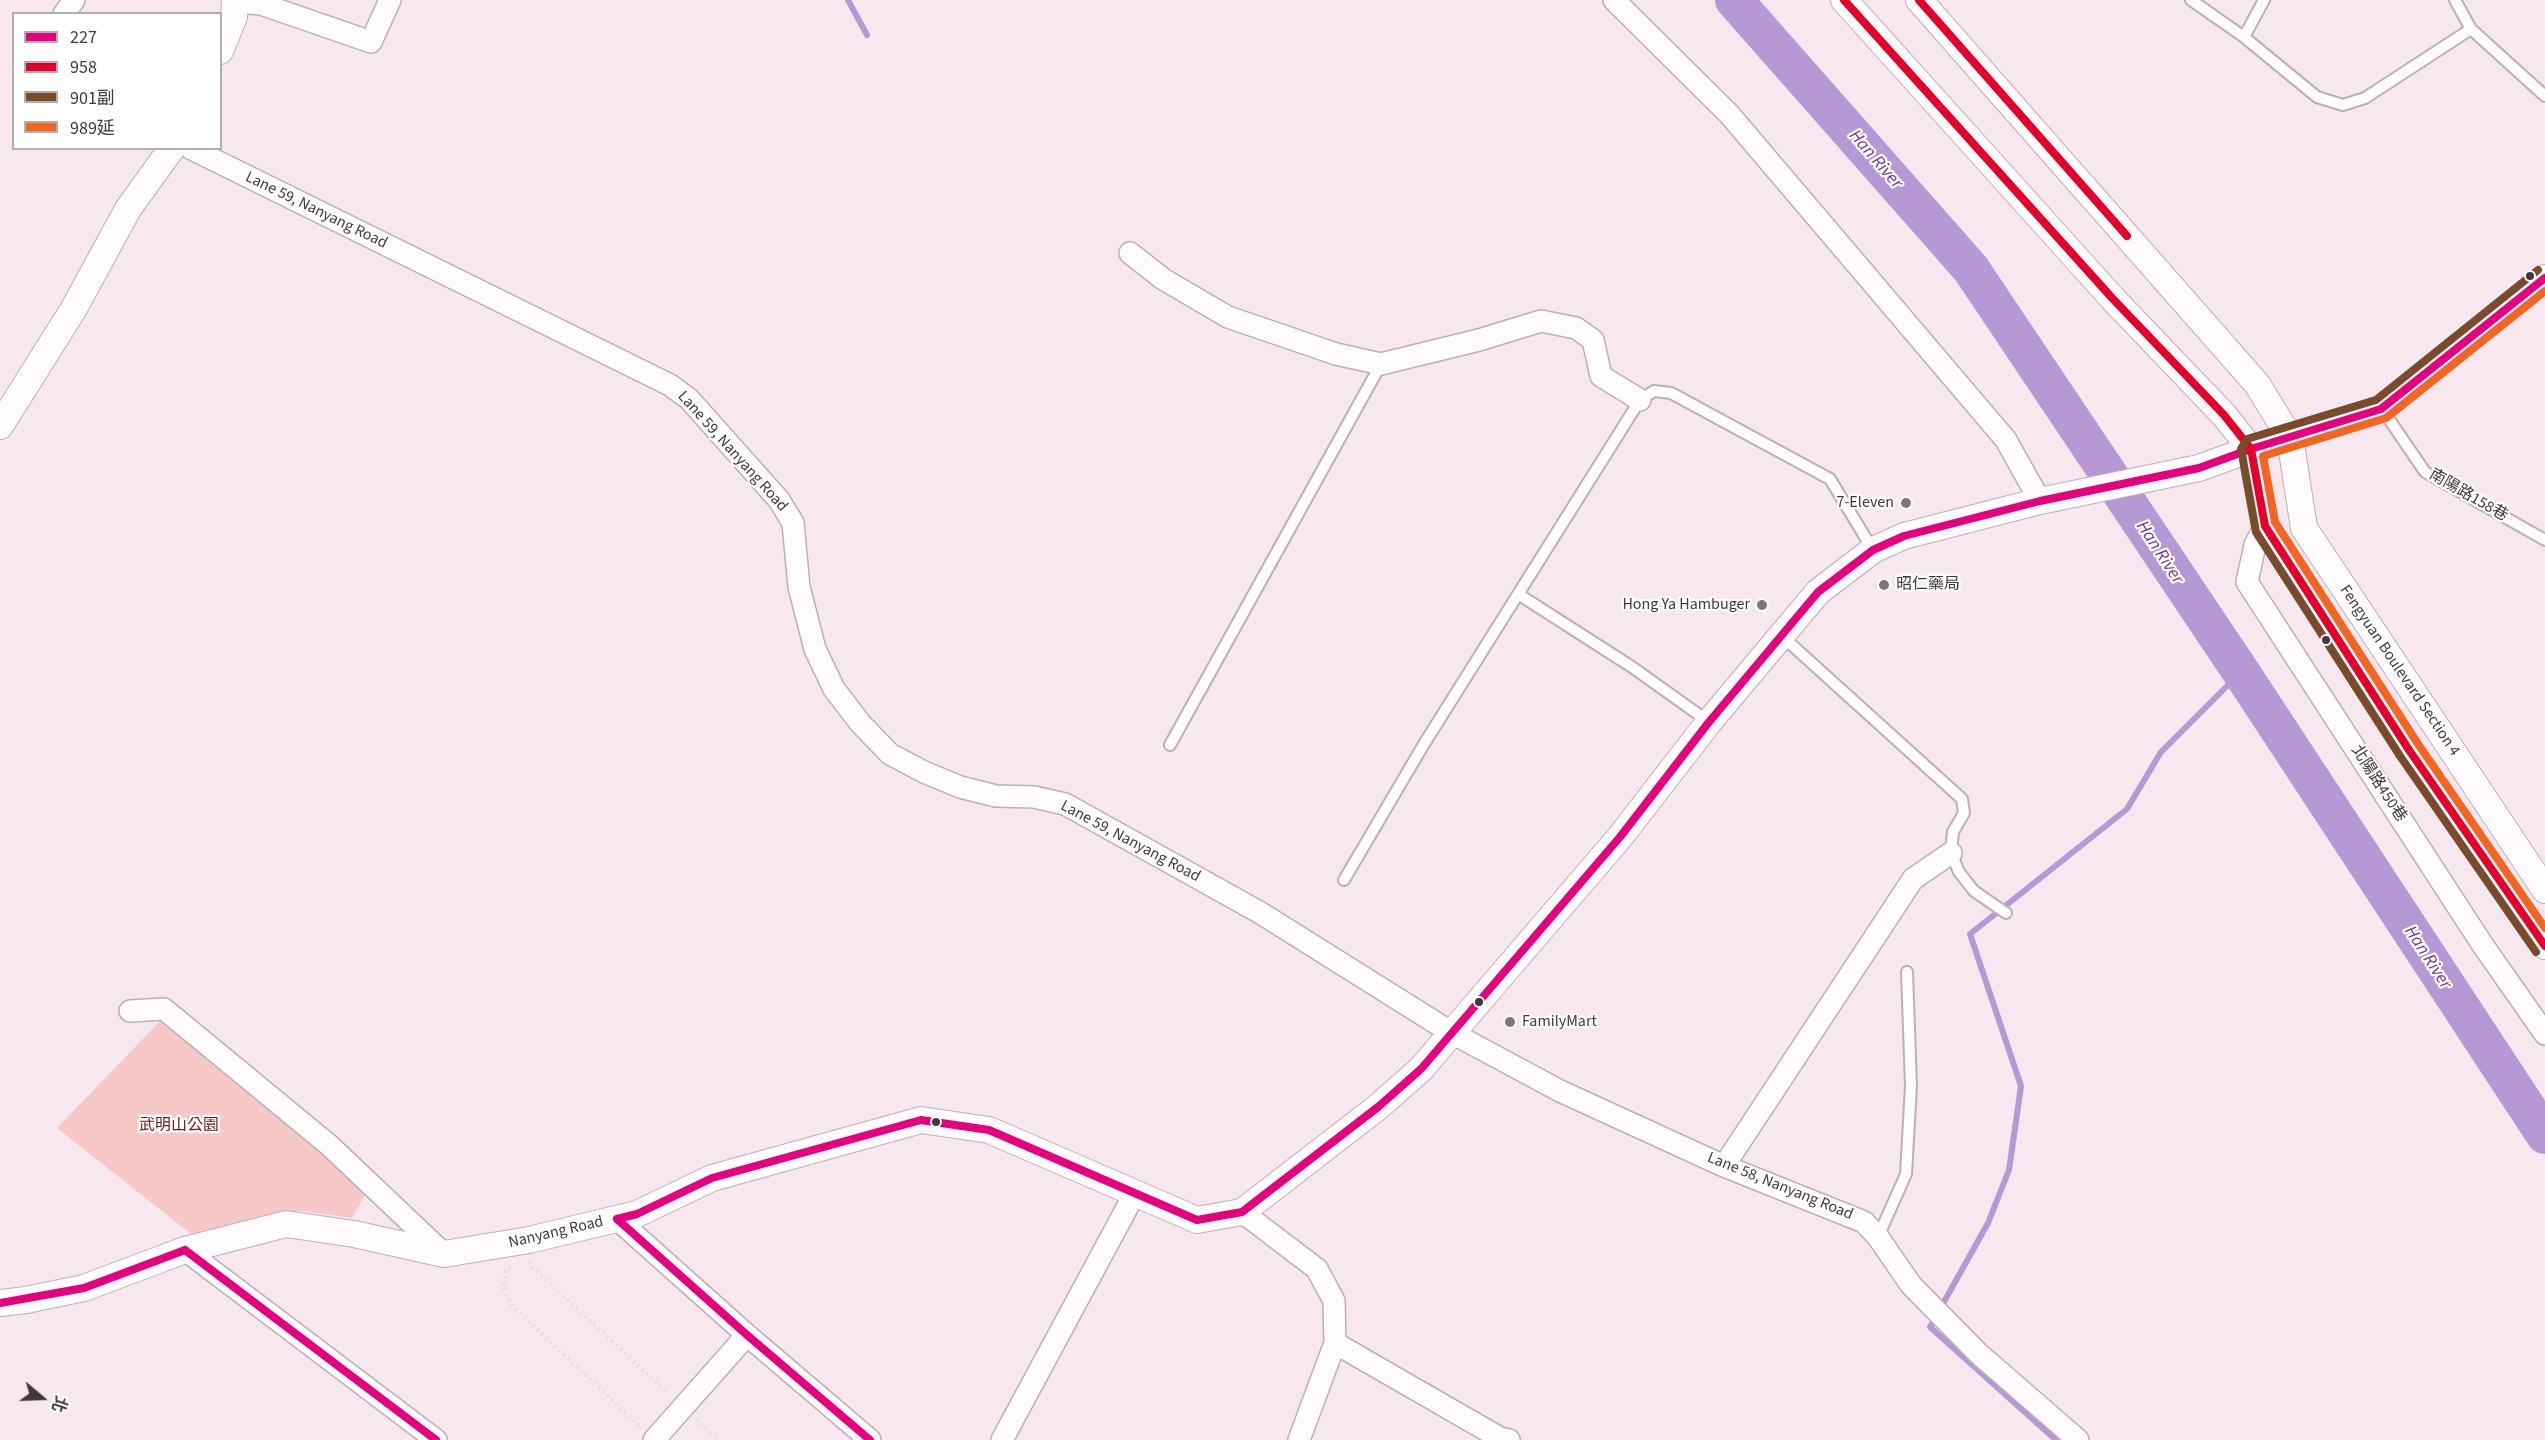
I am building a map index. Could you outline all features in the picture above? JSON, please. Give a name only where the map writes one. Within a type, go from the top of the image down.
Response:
[{"type":"street","points":[[222,46],[234,17],[235,1],[261,4],[371,42],[390,0]]},
{"type":"street","points":[[1614,0],[1729,114],[2006,440],[2047,500]]},
{"type":"street","points":[[1844,0],[2113,299],[2224,415],[2251,449],[2381,409],[2545,278]]},
{"type":"street","points":[[1919,0],[2257,384],[2290,438]]},
{"type":"street","points":[[0,426],[73,310],[128,209],[171,150]]},
{"type":"street","name":"Lane 59, Nanyang Road","points":[[194,150],[670,385],[689,399],[779,500],[793,523],[799,587],[815,649],[834,689],[861,724],[890,754],[960,787],[996,796],[1034,797],[1065,804],[1259,912],[1452,1033]]},
{"type":"street","points":[[1130,253],[1163,279],[1228,317],[1336,354],[1381,364],[1467,343],[1541,321],[1576,328],[1593,340],[1600,376],[1640,400]]},
{"type":"street","name":"Fengyuan Boulevard Section 4","points":[[2290,438],[2304,528],[2545,890]]},
{"type":"street","name":"Nanyang Road","points":[[0,1303],[84,1288],[185,1250],[286,1224],[354,1234],[444,1254],[530,1240],[637,1214],[712,1178],[921,1120],[989,1130],[1197,1220],[1242,1212],[1378,1107],[1421,1069],[1620,837],[1709,722],[1783,637],[1818,592],[1873,550],[1904,536],[2047,500],[2199,468],[2251,449]]},
{"type":"street","name":"Fengyuan Boulevard Section 4","points":[[2251,449],[2265,526],[2409,750],[2545,946]]},
{"type":"street","name":"北陽路450巷","points":[[2265,526],[2255,545],[2247,582],[2482,944],[2545,1034]]},
{"type":"street","points":[[1724,1166],[1913,879],[1951,853]]},
{"type":"street","points":[[130,1011],[164,1009],[329,1145],[444,1254]]},
{"type":"street","name":"Lane 58, Nanyang Road","points":[[1452,1033],[1560,1091],[1724,1166],[1864,1222],[1878,1237],[1911,1286],[1969,1345],[2078,1440]]},
{"type":"street","points":[[1002,1440],[1135,1193]]},
{"type":"street","points":[[1242,1212],[1317,1269],[1334,1300],[1335,1343],[1299,1440]]},
{"type":"street","points":[[617,1219],[747,1335],[870,1440]]},
{"type":"street","points":[[185,1250],[436,1440]]},
{"type":"street","points":[[650,1436],[747,1335]]},
{"type":"street","points":[[1335,1343],[1500,1438],[1509,1440]]},
{"type":"lane","points":[[2191,0],[2244,37],[2317,97],[2343,105],[2366,98],[2471,29]]},
{"type":"lane","points":[[2244,37],[2264,0]]},
{"type":"lane","points":[[2455,0],[2471,29],[2545,96]]},
{"type":"lane","points":[[1170,745],[1381,364]]},
{"type":"lane","points":[[1344,880],[1424,744],[1640,400],[1654,391],[1671,393],[1830,479],[1873,550]]},
{"type":"lane","name":"南陽路158巷","points":[[2381,409],[2425,472],[2545,540]]},
{"type":"lane","points":[[1518,594],[1632,667],[1709,722]]},
{"type":"lane","points":[[1783,637],[1962,799],[1964,813],[1953,832],[1951,853],[1959,872],[1974,891],[2006,913]]},
{"type":"lane","points":[[1878,1237],[1906,1174],[1911,1086],[1907,972]]},
{"type":"path","points":[[527,1262],[675,1400]]},
{"type":"path","points":[[516,1265],[506,1269],[502,1288],[513,1307],[650,1436]]},
{"type":"path","points":[[692,1416],[718,1440]]},
{"type":"green space","name":"武明山公園","points":[[165,1016],[371,1185],[352,1218],[301,1211],[191,1234],[57,1128]]},
{"type":"waterway","points":[[848,0],[867,35]]},
{"type":"waterway","name":"Han River","points":[[1734,0],[1971,269],[2241,672],[2545,1135]]},
{"type":"waterway","points":[[2056,1440],[1930,1327],[1988,1223],[2009,1170],[2021,1086],[1970,934],[2127,809],[2161,752],[2241,672]]},
{"type":"transit line","name":"958","points":[[1844,0],[2113,299],[2224,415],[2251,449],[2265,526],[2409,750],[2545,946]]},
{"type":"transit line","name":"958","points":[[1919,0],[2127,236]]},
{"type":"transit line","name":"901副","points":[[2536,952],[2400,756],[2256,532],[2241,449],[2247,439],[2376,400],[2538,270]]},
{"type":"transit line","name":"227","points":[[617,1219],[637,1214],[712,1178],[921,1120],[989,1130],[1197,1220],[1242,1212],[1378,1107],[1421,1069],[1620,837],[1709,722],[1818,592],[1873,550],[1904,536],[2040,501],[2199,468],[2251,449],[2381,409],[2545,278]]},
{"type":"transit line","name":"989延","points":[[2545,291],[2386,418],[2263,456],[2275,522],[2418,744],[2545,928]]},
{"type":"transit line","name":"227","points":[[617,1219],[747,1335],[870,1440]]},
{"type":"transit line","name":"227","points":[[185,1250],[436,1440]]},
{"type":"transit line","name":"227","points":[[0,1303],[84,1288],[185,1250]]},
{"type":"place","name":"7-Eleven","points":[[1906,503]]},
{"type":"place","name":"昭仁藥局","points":[[1884,585]]},
{"type":"place","name":"Hong Ya Hambuger","points":[[1762,605]]},
{"type":"place","name":"FamilyMart","points":[[1510,1022]]}]
